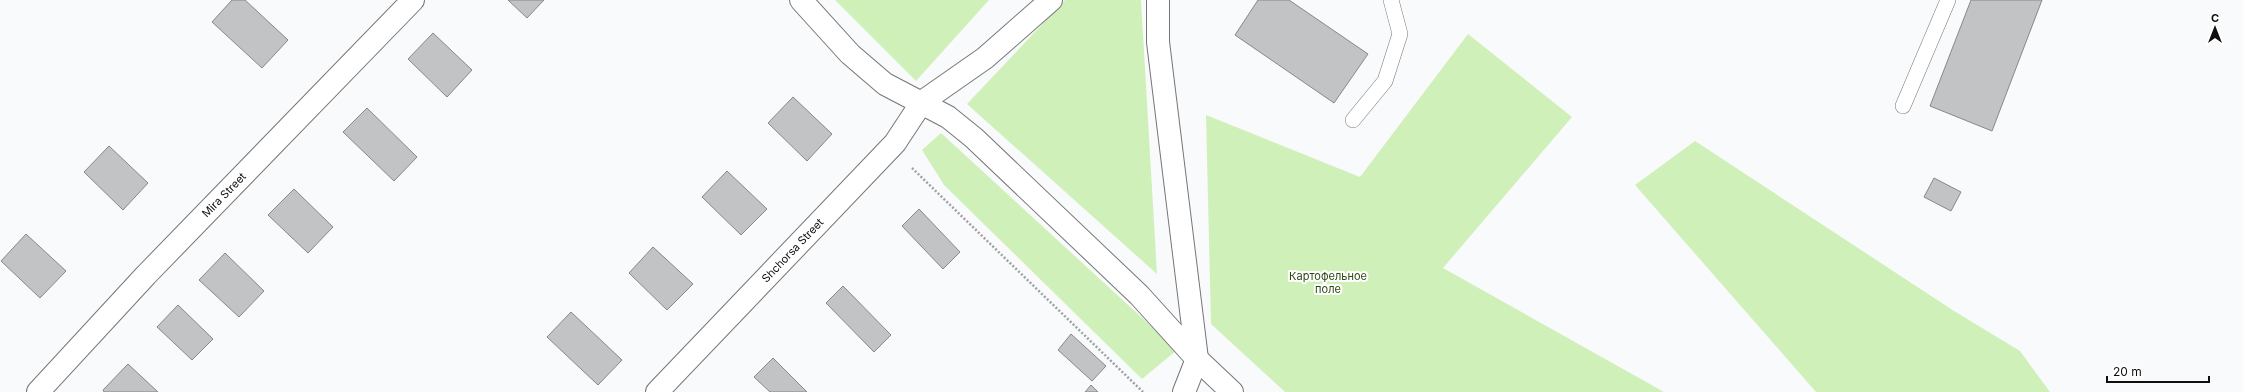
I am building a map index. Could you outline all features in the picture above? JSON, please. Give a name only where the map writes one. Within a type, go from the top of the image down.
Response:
[{"type":"street","name":"Mira Street","points":[[38,392],[146,275],[413,0]]},
{"type":"street","points":[[802,0],[850,54],[885,84],[922,102],[948,117],[979,143],[1139,295],[1197,359],[1232,392]]},
{"type":"street","points":[[922,102],[985,58],[1051,0]]},
{"type":"street","points":[[1158,0],[1158,42],[1197,359],[1184,392]]},
{"type":"street","name":"Shchorsa Street","points":[[657,392],[895,143],[922,102]]},
{"type":"lane","points":[[1353,120],[1385,81],[1400,34],[1391,0]]},
{"type":"lane","points":[[1903,106],[1948,0]]},
{"type":"path","points":[[895,143],[913,170],[1143,392]]},
{"type":"green space","points":[[835,0],[989,0],[916,81]]},
{"type":"green space","points":[[1065,0],[1141,0],[1157,274],[967,104]]},
{"type":"green space","name":"Картофельное поле","points":[[1468,34],[1572,117],[1443,268],[1664,392],[1285,392],[1211,324],[1206,115],[1360,177]]},
{"type":"green space","points":[[941,133],[1177,350],[1142,379],[944,185],[922,150]]},
{"type":"green space","points":[[1695,141],[1954,311],[2020,351],[2050,392],[1816,392],[1635,185]]},
{"type":"building","points":[[232,0],[245,0],[288,40],[262,68],[212,22]]},
{"type":"building","points":[[508,0],[544,0],[527,18]]},
{"type":"building","points":[[1258,0],[1289,0],[1368,54],[1334,103],[1235,35]]},
{"type":"building","points":[[1971,0],[2042,0],[1992,131],[1930,106]]},
{"type":"building","points":[[433,33],[472,70],[447,97],[408,59]]},
{"type":"building","points":[[793,97],[832,134],[807,161],[768,123]]},
{"type":"building","points":[[367,108],[417,157],[394,181],[343,132]]},
{"type":"building","points":[[109,146],[148,183],[123,210],[84,172]]},
{"type":"building","points":[[727,171],[767,209],[741,235],[702,197]]},
{"type":"building","points":[[1934,178],[1961,192],[1951,211],[1924,197]]},
{"type":"building","points":[[294,189],[333,227],[308,253],[268,215]]},
{"type":"building","points":[[919,209],[960,252],[943,269],[902,226]]},
{"type":"building","points":[[26,234],[66,271],[40,298],[1,261]]},
{"type":"building","points":[[653,247],[693,284],[667,310],[629,273]]},
{"type":"building","points":[[225,253],[264,291],[239,317],[199,280]]},
{"type":"building","points":[[843,286],[891,335],[874,352],[826,303]]},
{"type":"building","points":[[178,305],[213,339],[192,360],[157,327]]},
{"type":"building","points":[[571,312],[622,360],[598,385],[547,337]]},
{"type":"building","points":[[1071,334],[1106,366],[1092,381],[1058,350]]},
{"type":"building","points":[[773,358],[807,392],[770,392],[754,377]]},
{"type":"building","points":[[128,364],[158,392],[104,392],[103,390]]},
{"type":"building","points":[[1091,385],[1098,392],[1085,392]]}]
